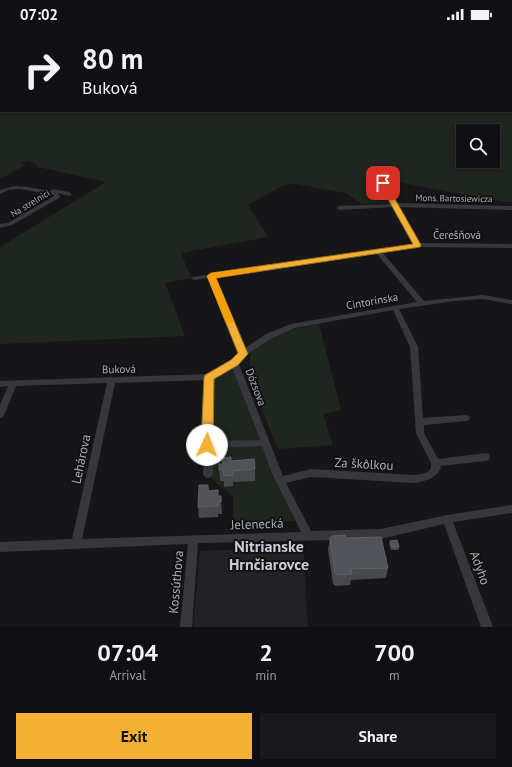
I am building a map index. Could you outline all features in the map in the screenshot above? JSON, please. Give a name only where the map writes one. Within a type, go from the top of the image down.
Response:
[{"type":"street","points":[[383,183],[418,245]]},
{"type":"street","points":[[13,184],[26,188]]},
{"type":"street","name":"Na strelnici","points":[[0,192],[13,186],[56,194],[57,197],[10,224],[0,226]]},
{"type":"street","points":[[47,192],[69,194]]},
{"type":"street","name":"Mons. Bartosiewicza","points":[[339,208],[395,205],[512,208]]},
{"type":"street","name":"Čerešňová","points":[[194,278],[418,245],[512,246]]},
{"type":"street","points":[[378,252],[422,303]]},
{"type":"street","name":"Dózsova","points":[[211,276],[243,354],[234,362],[280,480],[308,536]]},
{"type":"street","points":[[483,297],[512,298]]},
{"type":"street","name":"Cintorínska","points":[[243,354],[269,336],[293,326],[422,303],[483,297],[512,302]]},
{"type":"street","points":[[395,308],[414,347],[420,433],[435,463],[486,457]]},
{"type":"street","points":[[208,474],[207,445],[209,378],[234,362]]},
{"type":"street","name":"Buková","points":[[0,384],[209,378]]},
{"type":"street","name":"Lehárova","points":[[76,543],[112,380]]},
{"type":"street","points":[[0,415],[12,383]]},
{"type":"street","points":[[419,422],[466,418]]},
{"type":"street","points":[[207,445],[265,443]]},
{"type":"street","name":"Za škôlkou","points":[[280,480],[311,474],[414,479],[426,477],[434,473],[436,468],[435,463]]},
{"type":"street","name":"Jelenecká","points":[[0,547],[193,539],[381,534],[447,519],[512,509]]},
{"type":"street","name":"Adyho","points":[[447,519],[487,627]]},
{"type":"street","name":"Kossúthova","points":[[186,627],[193,539]]},
{"type":"shaded area","points":[[0,112],[512,112],[512,203],[379,179],[390,203],[362,204],[346,193],[295,184],[284,185],[248,205],[268,237],[181,253],[191,278],[165,283],[185,336],[0,344],[0,247],[106,182],[38,167],[33,162],[29,161],[21,163],[26,165],[0,179]]},
{"type":"shaded area","points":[[319,324],[341,410],[323,414],[333,445],[278,449],[263,413],[253,382],[250,367],[250,355],[254,347],[266,338],[284,332]]},
{"type":"shaded area","points":[[233,367],[255,429],[295,521],[233,522],[233,495],[218,485],[208,474],[208,381],[228,368]]},
{"type":"shaded area","points":[[303,547],[308,627],[193,627],[200,551]]},
{"type":"building","points":[[231,457],[231,461],[254,459],[255,469],[233,471],[233,475],[224,476],[223,469],[219,470],[219,464],[223,464],[222,458]]},
{"type":"building","points":[[199,485],[208,485],[208,491],[218,490],[218,496],[221,496],[221,502],[218,502],[218,506],[198,507]]},
{"type":"building","points":[[345,535],[346,538],[381,537],[388,568],[351,569],[352,574],[337,575],[335,573],[330,538],[332,536]]},
{"type":"building","points":[[397,540],[399,547],[392,547],[390,541]]},
{"type":"slow traffic","points":[[230,321],[211,276],[256,269]]},
{"type":"district","name":"Nitrianske Hrnčiarovce","points":[[269,555]]},
{"type":"route","points":[[207,445],[209,378],[234,362],[243,354],[211,276],[418,245],[383,183]]}]
